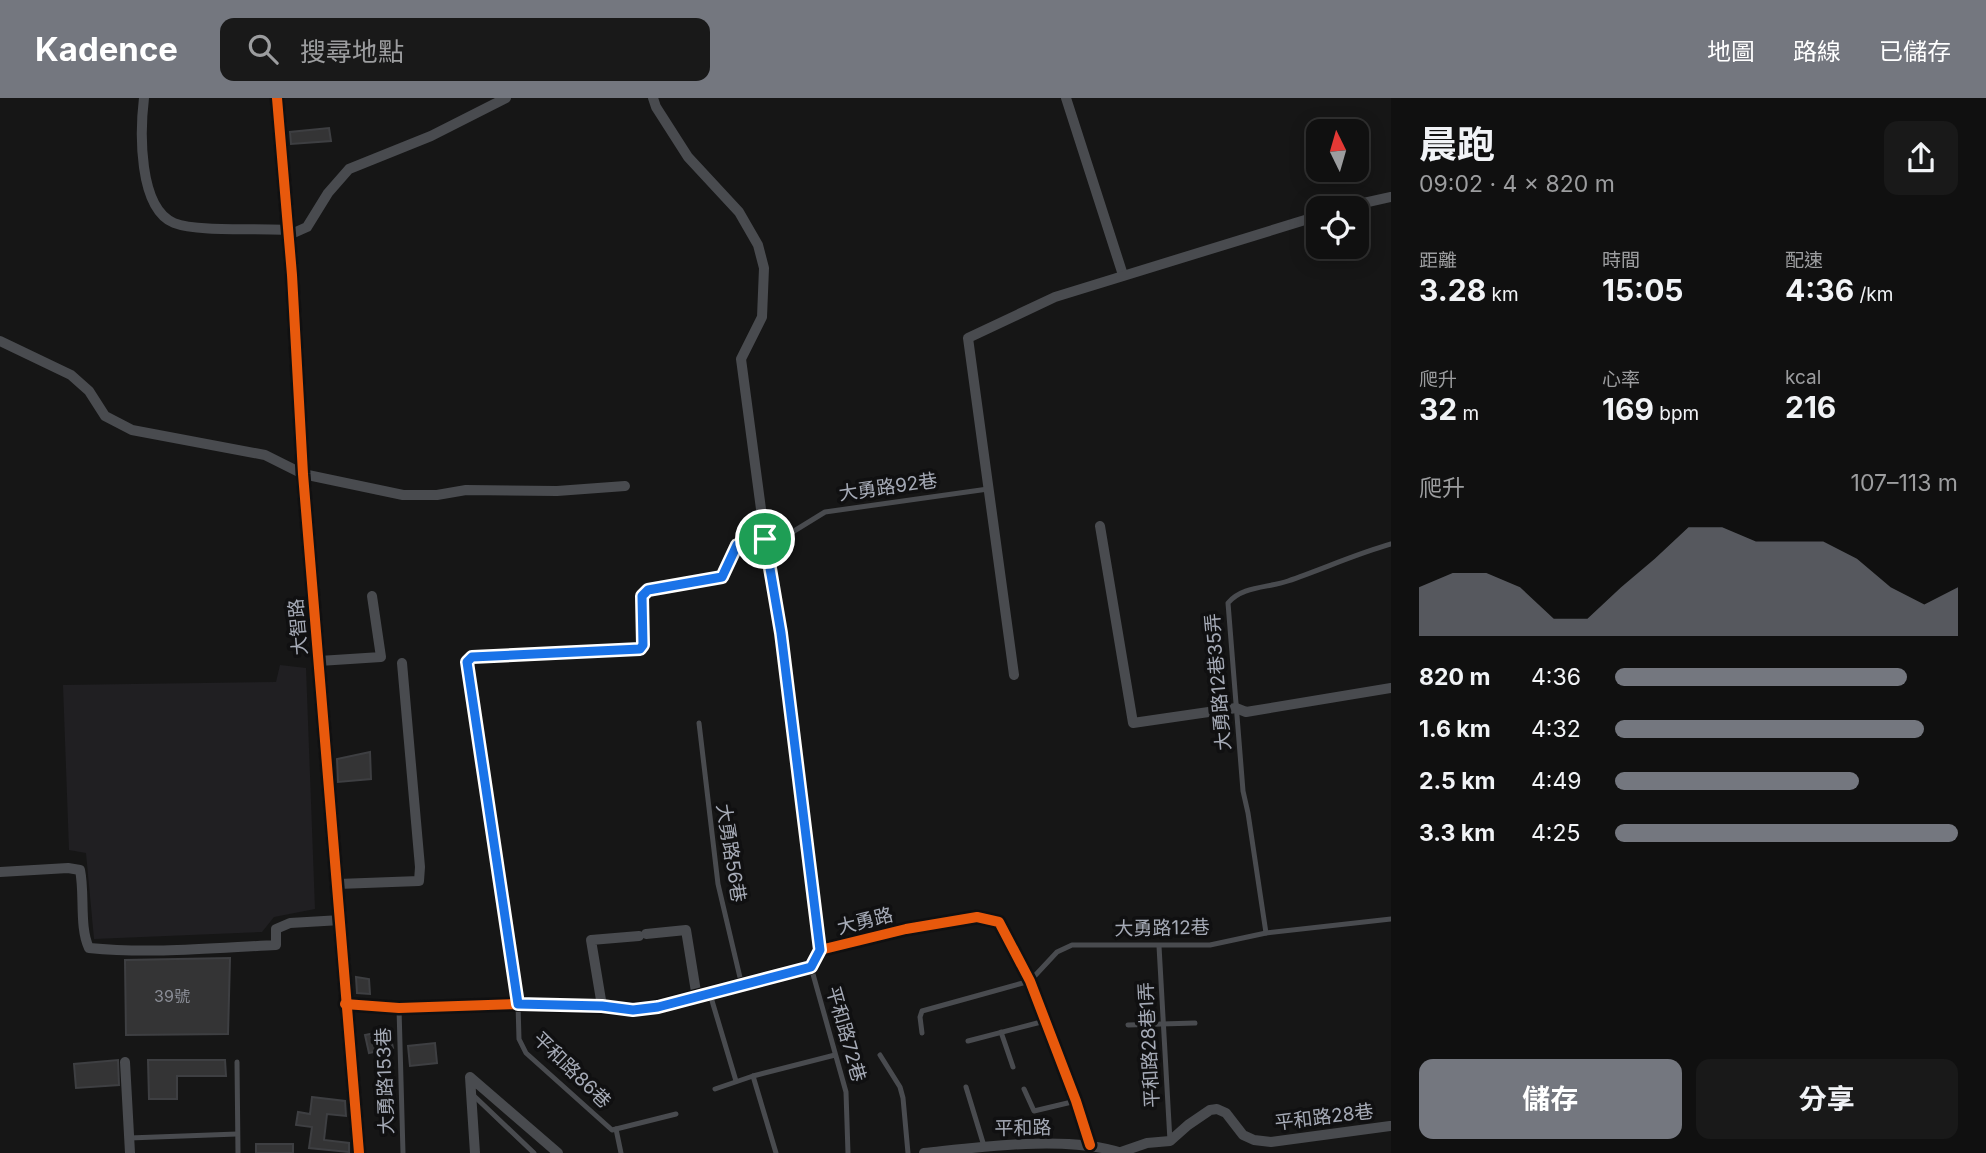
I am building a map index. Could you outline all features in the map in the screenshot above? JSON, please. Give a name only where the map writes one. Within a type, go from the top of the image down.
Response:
[{"type":"street","points":[[144,98],[142,128],[146,175],[153,203],[162,217],[177,225],[288,232],[307,227],[328,193],[349,169],[431,136],[506,98]]},
{"type":"street","name":"大智路","points":[[277,98],[303,474],[359,1153]]},
{"type":"street","name":"大勇路","points":[[653,98],[688,157],[739,212],[758,245],[764,268],[762,317],[741,359],[765,539],[781,633],[820,950],[811,967]]},
{"type":"street","points":[[1066,98],[1124,275]]},
{"type":"street","points":[[1369,202],[1391,197]]},
{"type":"street","points":[[1014,675],[968,338],[1055,297],[1306,220]]},
{"type":"street","points":[[0,341],[71,374],[89,391],[105,416],[132,430],[265,455],[303,474],[403,495],[437,495],[466,490],[557,491],[625,486]]},
{"type":"street","points":[[1100,526],[1132,723],[1236,708],[1246,712],[1391,688]]},
{"type":"street","points":[[319,661],[381,657],[372,596]]},
{"type":"street","points":[[338,884],[419,881],[402,663]]},
{"type":"street","points":[[0,872],[68,868],[80,870],[84,889],[84,938],[89,948],[172,951],[276,945],[276,929],[290,923],[341,920]]},
{"type":"street","name":"大勇路","points":[[820,950],[906,929],[977,917],[999,922],[1030,981],[1090,1145]]},
{"type":"street","points":[[602,1006],[591,940],[686,930],[697,998]]},
{"type":"street","points":[[345,1004],[399,1009],[518,1004],[646,1009],[811,967]]},
{"type":"street","points":[[125,1062],[130,1153]]},
{"type":"street","points":[[475,1153],[470,1077],[558,1153]]},
{"type":"street","name":"平和路28巷","points":[[1121,1153],[1147,1143],[1170,1141],[1210,1110],[1217,1109],[1226,1113],[1243,1135],[1254,1140],[1271,1142],[1390,1126]]},
{"type":"street","name":"平和路","points":[[924,1153],[960,1151],[984,1146],[1090,1145],[1121,1153]]},
{"type":"lane","name":"大勇路92巷","points":[[518,1004],[467,662],[472,657],[640,649],[643,645],[642,596],[648,590],[722,577],[737,545],[786,536],[825,512],[988,489]]},
{"type":"lane","name":"大勇路12巷35弄","points":[[1266,933],[1243,791],[1227,603],[1241,593],[1286,582],[1361,552],[1391,544]]},
{"type":"lane","name":"大勇路56巷","points":[[699,723],[718,884],[742,986]]},
{"type":"lane","name":"大勇路12巷","points":[[1030,981],[1058,952],[1072,944],[1210,945],[1266,933],[1391,919]]},
{"type":"lane","name":"平和路28巷1弄","points":[[1159,946],[1170,1141]]},
{"type":"lane","name":"平和路72巷","points":[[811,967],[846,1092],[848,1153]]},
{"type":"lane","points":[[922,1033],[922,1011],[1030,981]]},
{"type":"lane","points":[[710,994],[736,1081]]},
{"type":"lane","name":"平和路86巷","points":[[518,1004],[519,1040],[526,1053],[612,1130],[676,1114]]},
{"type":"lane","name":"大勇路153巷","points":[[399,1009],[403,1153]]},
{"type":"lane","points":[[968,1041],[1045,1021]]},
{"type":"lane","points":[[1128,1025],[1195,1023]]},
{"type":"lane","points":[[1001,1032],[1013,1067]]},
{"type":"lane","points":[[715,1089],[753,1076],[835,1055]]},
{"type":"lane","points":[[880,1055],[904,1098],[908,1153]]},
{"type":"lane","points":[[237,1062],[238,1153]]},
{"type":"lane","points":[[753,1076],[776,1153]]},
{"type":"lane","points":[[966,1087],[984,1146]]},
{"type":"lane","points":[[1024,1089],[1034,1111],[1076,1101]]},
{"type":"lane","points":[[471,1093],[534,1153]]},
{"type":"lane","points":[[616,1129],[621,1153]]},
{"type":"lane","points":[[129,1138],[237,1134]]},
{"type":"shaded area","points":[[280,665],[306,668],[315,909],[274,917],[262,932],[94,939],[86,853],[69,850],[63,685],[276,682]]},
{"type":"building","points":[[329,128],[331,141],[291,144],[290,132]]},
{"type":"building","points":[[370,752],[371,779],[338,782],[337,759]]},
{"type":"building","points":[[230,958],[228,1034],[126,1035],[125,960]]},
{"type":"building","points":[[356,977],[369,979],[370,994],[357,993]]},
{"type":"building","points":[[389,1030],[393,1048],[369,1053],[365,1035]]},
{"type":"building","points":[[435,1043],[437,1063],[410,1066],[408,1046]]},
{"type":"building","points":[[118,1060],[119,1085],[76,1088],[74,1064]]},
{"type":"building","points":[[148,1060],[225,1060],[226,1076],[177,1076],[177,1099],[149,1099]]},
{"type":"building","points":[[312,1097],[345,1101],[346,1116],[327,1114],[324,1140],[349,1143],[349,1152],[309,1148],[312,1127],[296,1125],[298,1112],[310,1114]]},
{"type":"building","points":[[256,1144],[293,1144],[293,1153],[256,1153]]},
{"type":"cycle path","points":[[277,98],[292,275],[303,474],[359,1153]]},
{"type":"cycle path","points":[[345,1004],[399,1008],[518,1004],[646,1009],[811,967],[820,950],[906,929],[977,917],[999,922],[1030,981],[1090,1145]]},
{"type":"route","points":[[765,539],[781,633],[820,950],[811,967],[646,1009],[518,1004],[467,662],[472,657],[640,649],[643,645],[642,596],[648,590],[722,577],[737,545],[765,539]]}]
